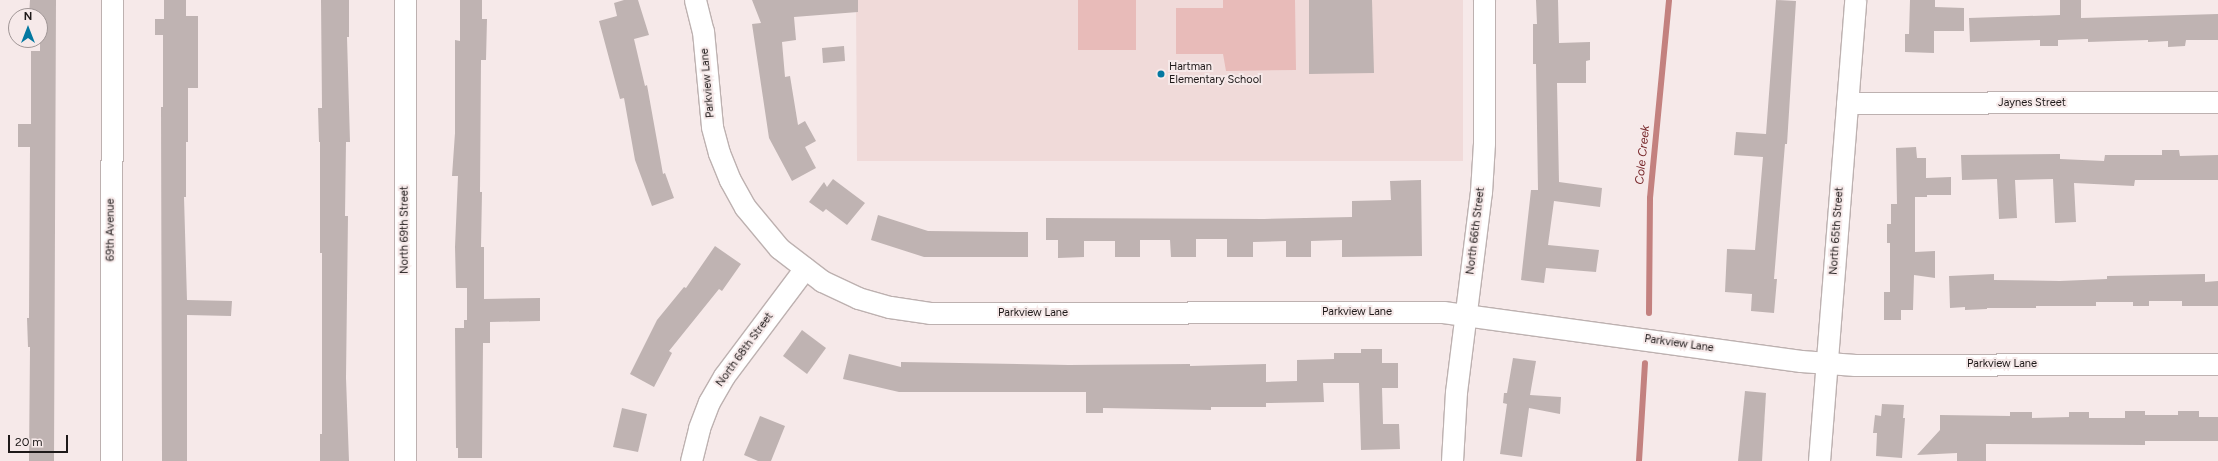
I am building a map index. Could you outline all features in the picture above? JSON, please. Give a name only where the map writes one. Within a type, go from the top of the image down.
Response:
[{"type":"street","name":"69th Avenue","points":[[111,461],[112,0]]},
{"type":"street","name":"North 69th Street","points":[[405,0],[405,461]]},
{"type":"street","name":"Parkview Lane","points":[[695,0],[703,31],[708,99],[712,127],[719,153],[730,180],[755,220],[779,248],[822,281],[858,298],[890,307],[930,313],[1443,312],[1801,361],[1855,365],[2218,364]]},
{"type":"street","name":"North 66th Street","points":[[1452,461],[1456,392],[1481,192],[1484,143],[1484,0]]},
{"type":"street","name":"North 65th Street","points":[[1819,461],[1855,0]]},
{"type":"street","name":"Jaynes Street","points":[[1847,103],[2218,102]]},
{"type":"street","name":"North 68th Street","points":[[691,461],[699,428],[709,402],[724,376],[805,268]]},
{"type":"shaded area","name":"Hartman Elementary School","points":[[856,0],[1463,0],[1463,161],[857,161]]},
{"type":"shaded area","points":[[1078,0],[1136,0],[1136,50],[1078,50]]},
{"type":"shaded area","points":[[1223,0],[1295,0],[1296,70],[1226,71],[1223,54],[1176,54],[1176,8],[1223,8]]},
{"type":"building","points":[[30,0],[56,0],[54,461],[29,461],[30,347],[28,347],[27,318],[29,318],[30,147],[18,147],[18,124],[31,124],[31,51],[40,51],[40,48],[48,48],[48,8],[30,8]]},
{"type":"building","points":[[164,0],[186,0],[186,16],[198,16],[198,88],[188,88],[186,197],[184,197],[187,300],[232,301],[231,316],[187,315],[187,461],[162,461],[161,107],[163,107],[163,35],[155,35],[155,19],[164,19]]},
{"type":"building","points":[[321,0],[349,0],[349,37],[347,37],[350,142],[346,142],[345,216],[348,216],[346,378],[349,461],[320,461],[320,434],[322,434],[322,253],[320,253],[320,142],[318,108],[322,108]]},
{"type":"building","points":[[460,0],[482,0],[482,19],[487,19],[486,60],[481,60],[480,192],[482,192],[481,247],[484,247],[484,299],[540,298],[540,321],[490,322],[490,343],[483,343],[482,458],[458,458],[458,448],[456,448],[455,328],[464,328],[464,320],[467,320],[467,288],[456,288],[455,247],[458,176],[452,176],[455,133],[455,40],[460,41]]},
{"type":"building","points":[[624,0],[638,0],[649,35],[634,39],[645,86],[647,85],[663,174],[665,173],[674,198],[652,206],[635,160],[624,98],[620,99],[599,21],[617,16],[614,3]]},
{"type":"building","points":[[752,0],[858,0],[858,12],[794,17],[796,40],[782,42],[785,77],[790,76],[798,125],[805,121],[816,141],[805,147],[816,168],[792,181],[769,138],[752,24],[761,23]]},
{"type":"building","points":[[1309,0],[1372,0],[1374,73],[1309,74]]},
{"type":"building","points":[[1536,0],[1558,0],[1559,43],[1590,42],[1590,60],[1586,61],[1586,83],[1557,83],[1559,182],[1602,188],[1600,207],[1554,201],[1548,245],[1599,250],[1596,272],[1546,268],[1544,283],[1521,280],[1531,190],[1538,190],[1536,64],[1533,64],[1533,24],[1537,24]]},
{"type":"building","points":[[1776,0],[1796,1],[1787,144],[1785,144],[1774,279],[1777,279],[1774,313],[1751,311],[1752,294],[1725,292],[1727,249],[1755,250],[1763,157],[1734,155],[1736,132],[1766,134]]},
{"type":"building","points":[[1910,0],[1935,0],[1935,7],[1964,8],[1964,31],[1934,31],[1934,53],[1905,52],[1905,34],[1909,34]]},
{"type":"building","points":[[2060,0],[2081,0],[2081,18],[2218,14],[2218,40],[2186,40],[2185,46],[2168,47],[2168,41],[2148,42],[2148,40],[2088,42],[2088,39],[2058,40],[2058,46],[2040,46],[2040,40],[1970,42],[1969,18],[2060,15]]},
{"type":"building","points":[[844,46],[845,61],[823,63],[822,48]]},
{"type":"building","points":[[1916,147],[1917,158],[1926,158],[1926,178],[1951,177],[1951,195],[1927,195],[1927,197],[1915,197],[1915,252],[1935,251],[1935,278],[1914,275],[1913,310],[1901,310],[1901,320],[1884,320],[1884,292],[1890,292],[1890,243],[1887,243],[1887,224],[1891,224],[1891,204],[1897,204],[1896,148]]},
{"type":"building","points":[[2162,150],[2179,150],[2180,156],[2218,155],[2218,180],[2135,180],[2134,186],[2074,183],[2076,222],[2055,223],[2053,179],[2015,180],[2017,218],[1999,219],[1997,179],[1962,180],[1961,155],[2060,154],[2060,159],[2104,161],[2105,155],[2162,155]]},
{"type":"building","points":[[833,179],[865,203],[847,225],[826,209],[823,212],[809,202],[824,182],[827,187]]},
{"type":"building","points":[[1421,180],[1422,256],[1342,257],[1342,240],[1311,241],[1311,257],[1286,257],[1286,241],[1253,242],[1253,257],[1227,257],[1227,239],[1196,239],[1196,257],[1171,257],[1170,240],[1140,240],[1140,257],[1115,257],[1115,241],[1084,241],[1084,257],[1058,258],[1058,240],[1046,240],[1046,218],[1264,219],[1352,217],[1352,201],[1391,200],[1390,181]]},
{"type":"building","points":[[878,215],[928,231],[1028,232],[1028,257],[924,257],[871,240]]},
{"type":"building","points":[[715,246],[741,264],[722,291],[719,289],[669,351],[672,353],[654,387],[630,374],[657,320],[684,287],[686,288]]},
{"type":"building","points":[[1994,274],[1994,280],[2060,281],[2107,279],[2107,276],[2205,274],[2205,282],[2218,281],[2218,306],[2182,306],[2182,301],[2149,301],[2149,306],[2133,306],[2133,302],[2096,302],[2096,306],[2036,306],[2036,308],[1987,308],[1965,310],[1965,307],[1950,308],[1949,276]]},
{"type":"building","points":[[802,330],[826,348],[807,374],[783,356]]},
{"type":"building","points":[[1361,349],[1382,349],[1382,363],[1398,363],[1398,388],[1382,388],[1383,424],[1399,424],[1400,449],[1361,450],[1359,383],[1323,383],[1324,402],[1266,403],[1266,407],[1211,407],[1211,410],[1103,408],[1103,413],[1086,413],[1086,392],[899,392],[843,379],[849,354],[901,367],[901,362],[1069,365],[1190,364],[1190,366],[1266,364],[1266,382],[1297,381],[1297,360],[1334,359],[1334,353],[1361,353]]},
{"type":"building","points":[[1513,358],[1536,361],[1530,395],[1561,397],[1560,414],[1529,408],[1522,457],[1500,454],[1507,404],[1503,403],[1504,393],[1507,393]]},
{"type":"building","points":[[1745,391],[1766,393],[1762,461],[1738,461]]},
{"type":"building","points":[[1882,404],[1904,405],[1903,418],[1905,418],[1902,458],[1876,456],[1877,433],[1873,433],[1875,415],[1881,416]]},
{"type":"building","points":[[622,408],[647,414],[638,452],[613,447]]},
{"type":"building","points":[[2125,411],[2145,411],[2145,415],[2178,415],[2178,411],[2199,411],[2199,417],[2218,417],[2218,441],[2145,441],[2145,445],[1986,444],[1986,461],[1957,461],[1957,453],[1917,455],[1940,430],[1940,415],[2010,416],[2010,412],[2032,412],[2032,418],[2069,417],[2069,412],[2089,412],[2089,418],[2125,418]]},
{"type":"building","points":[[760,416],[785,426],[771,461],[758,461],[744,455]]},
{"type":"waterway","name":"Cole Creek","points":[[1649,313],[1650,198],[1669,0]]},
{"type":"waterway","name":"Cole Creek","points":[[1639,461],[1645,363]]},
{"type":"place","name":"Hartman Elementary School","points":[[1161,74]]}]
